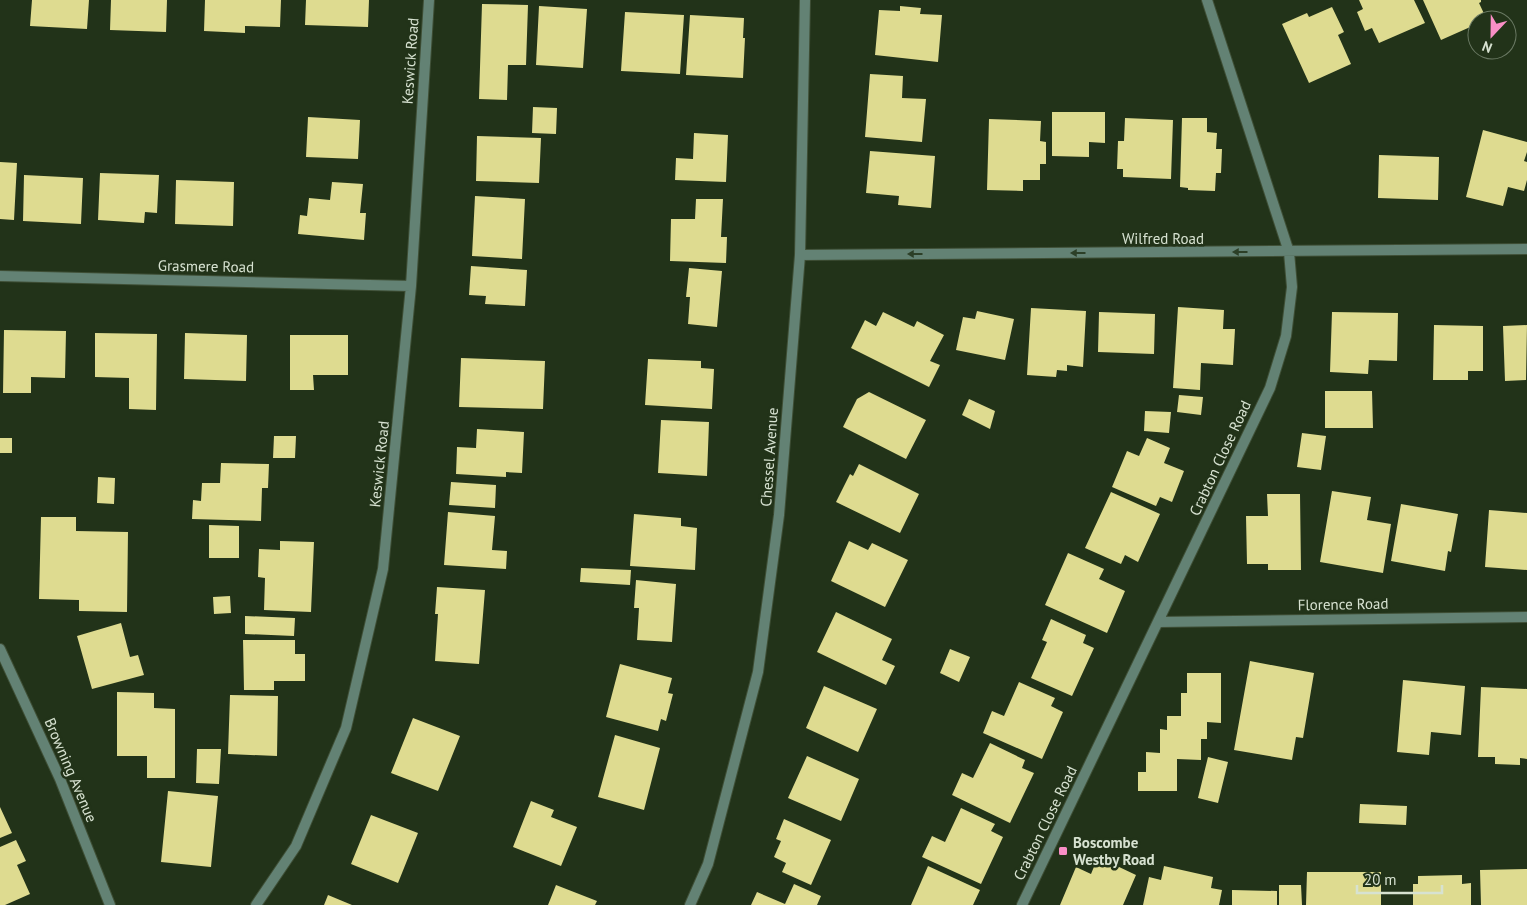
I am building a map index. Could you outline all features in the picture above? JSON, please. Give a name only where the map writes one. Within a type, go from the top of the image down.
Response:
[{"type":"street","name":"Keswick Road","points":[[256,905],[296,846],[346,728],[383,569],[411,286],[429,0]]},
{"type":"street","name":"Chessel Avenue","points":[[690,905],[708,864],[758,672],[780,515],[800,255],[805,0]]},
{"type":"street","name":"Crabton Close Road","points":[[1022,905],[1270,388],[1286,336],[1292,287],[1289,252],[1207,0]]},
{"type":"street","name":"Wilfred Road","points":[[800,255],[1527,249]]},
{"type":"street","name":"Grasmere Road","points":[[0,276],[411,286]]},
{"type":"street","name":"Florence Road","points":[[1159,622],[1527,617]]},
{"type":"street","name":"Browning Avenue","points":[[0,649],[60,779],[110,905]]},
{"type":"building","points":[[32,0],[89,0],[87,29],[30,26]]},
{"type":"building","points":[[111,0],[167,0],[166,32],[110,30]]},
{"type":"building","points":[[205,0],[281,0],[280,27],[245,26],[245,33],[204,31]]},
{"type":"building","points":[[306,0],[369,0],[368,27],[305,25]]},
{"type":"building","points":[[1359,0],[1414,0],[1425,23],[1379,43],[1372,28],[1365,31],[1357,12],[1363,9]]},
{"type":"building","points":[[1423,0],[1481,0],[1479,3],[1482,10],[1467,10],[1467,28],[1441,40]]},
{"type":"building","points":[[482,4],[528,5],[526,65],[508,65],[507,100],[479,99]]},
{"type":"building","points":[[539,6],[587,9],[583,68],[536,65]]},
{"type":"building","points":[[900,6],[921,8],[920,14],[942,15],[938,62],[875,55],[879,10],[900,11]]},
{"type":"building","points":[[1332,7],[1344,32],[1338,35],[1351,64],[1309,83],[1282,24],[1307,13],[1309,17]]},
{"type":"building","points":[[625,12],[684,15],[680,74],[621,71]]},
{"type":"building","points":[[690,15],[744,18],[743,78],[686,75]]},
{"type":"building","points":[[870,74],[903,76],[902,98],[926,99],[922,142],[865,137]]},
{"type":"building","points":[[533,107],[557,108],[556,134],[532,133]]},
{"type":"building","points":[[1052,112],[1105,112],[1105,143],[1089,142],[1089,157],[1052,156]]},
{"type":"building","points":[[308,117],[360,120],[358,159],[306,157]]},
{"type":"building","points":[[1125,118],[1173,120],[1171,179],[1123,177],[1123,169],[1117,169],[1118,141],[1124,141]]},
{"type":"building","points":[[1182,118],[1207,118],[1207,132],[1217,133],[1216,149],[1222,149],[1221,173],[1216,173],[1215,191],[1188,190],[1188,188],[1180,187]]},
{"type":"building","points":[[989,119],[1041,121],[1040,141],[1046,142],[1046,164],[1040,164],[1040,180],[1023,180],[1023,191],[987,190]]},
{"type":"building","points":[[1483,130],[1527,142],[1527,152],[1524,161],[1527,162],[1527,180],[1524,191],[1508,187],[1503,206],[1466,197]]},
{"type":"building","points":[[694,133],[728,135],[726,182],[675,180],[676,158],[693,159]]},
{"type":"building","points":[[477,136],[541,138],[539,183],[476,181]]},
{"type":"building","points":[[870,151],[935,156],[931,208],[898,205],[899,196],[866,193]]},
{"type":"building","points":[[1379,155],[1439,157],[1438,200],[1378,198]]},
{"type":"building","points":[[0,162],[17,163],[14,220],[0,219]]},
{"type":"building","points":[[100,173],[159,175],[157,213],[145,212],[144,223],[98,220]]},
{"type":"building","points":[[24,175],[83,178],[81,224],[23,221]]},
{"type":"building","points":[[176,180],[234,182],[233,226],[175,224]]},
{"type":"building","points":[[332,182],[363,184],[360,213],[366,213],[364,240],[298,234],[300,215],[307,216],[309,198],[330,200]]},
{"type":"building","points":[[475,196],[525,199],[522,259],[472,256]]},
{"type":"building","points":[[696,199],[723,199],[721,237],[727,237],[726,263],[670,261],[671,219],[695,219]]},
{"type":"building","points":[[471,266],[527,270],[525,306],[485,304],[486,296],[469,295]]},
{"type":"building","points":[[689,268],[722,271],[717,327],[688,324],[690,297],[686,297]]},
{"type":"building","points":[[1178,307],[1224,310],[1223,329],[1235,329],[1233,365],[1201,363],[1200,390],[1173,388]]},
{"type":"building","points":[[1031,308],[1086,311],[1083,367],[1067,365],[1067,371],[1057,370],[1056,377],[1027,375]]},
{"type":"building","points":[[977,311],[1014,319],[1005,360],[956,350],[963,317],[975,319]]},
{"type":"building","points":[[883,312],[914,327],[917,321],[944,335],[930,361],[940,365],[929,387],[851,348],[865,320],[876,326]]},
{"type":"building","points":[[1099,312],[1155,314],[1154,354],[1098,352]]},
{"type":"building","points":[[1332,312],[1398,313],[1397,361],[1369,360],[1368,374],[1330,372]]},
{"type":"building","points":[[1434,325],[1483,326],[1483,371],[1468,371],[1468,380],[1433,380]]},
{"type":"building","points":[[1527,325],[1526,380],[1505,381],[1503,326]]},
{"type":"building","points":[[4,330],[66,331],[65,378],[31,377],[31,393],[3,393]]},
{"type":"building","points":[[95,333],[157,334],[156,410],[129,409],[129,378],[95,377]]},
{"type":"building","points":[[185,333],[247,335],[246,381],[184,379]]},
{"type":"building","points":[[290,335],[348,335],[348,375],[313,375],[314,390],[290,390]]},
{"type":"building","points":[[461,358],[545,361],[543,409],[459,407]]},
{"type":"building","points":[[648,359],[701,361],[701,368],[714,369],[712,409],[645,405]]},
{"type":"building","points":[[1325,391],[1372,391],[1373,428],[1325,428]]},
{"type":"building","points":[[869,392],[926,420],[906,459],[843,427],[857,399]]},
{"type":"building","points":[[1179,395],[1203,397],[1201,415],[1177,412]]},
{"type":"building","points":[[969,399],[995,411],[990,429],[962,415]]},
{"type":"building","points":[[1145,411],[1171,412],[1169,433],[1144,431]]},
{"type":"building","points":[[661,420],[709,422],[707,476],[658,473]]},
{"type":"building","points":[[477,429],[524,432],[522,473],[506,472],[506,477],[456,474],[457,447],[476,448]]},
{"type":"building","points":[[1302,433],[1326,436],[1321,470],[1297,467]]},
{"type":"building","points":[[274,436],[296,436],[295,458],[273,458]]},
{"type":"building","points":[[0,438],[12,438],[12,453],[0,453]]},
{"type":"building","points":[[1147,438],[1170,448],[1164,463],[1184,471],[1172,502],[1160,497],[1156,506],[1112,487],[1127,451],[1139,456]]},
{"type":"building","points":[[221,463],[269,464],[268,488],[262,488],[261,521],[192,519],[193,500],[201,501],[202,483],[220,483]]},
{"type":"building","points":[[859,464],[919,494],[900,533],[836,502],[850,474],[853,476]]},
{"type":"building","points":[[98,477],[115,478],[114,504],[97,503]]},
{"type":"building","points":[[451,482],[496,485],[495,508],[449,505]]},
{"type":"building","points":[[1332,491],[1371,497],[1367,520],[1391,524],[1383,573],[1320,562]]},
{"type":"building","points":[[1111,492],[1160,514],[1138,562],[1125,555],[1121,564],[1085,548]]},
{"type":"building","points":[[1267,494],[1300,494],[1301,570],[1268,570],[1268,564],[1247,564],[1246,516],[1268,516]]},
{"type":"building","points":[[1401,504],[1458,514],[1451,552],[1448,551],[1445,571],[1391,561]]},
{"type":"building","points":[[1489,510],[1527,513],[1527,570],[1485,567]]},
{"type":"building","points":[[448,512],[495,516],[492,550],[507,551],[506,569],[444,565]]},
{"type":"building","points":[[634,514],[681,518],[681,526],[697,528],[695,570],[630,566]]},
{"type":"building","points":[[41,517],[76,517],[76,531],[128,532],[127,612],[79,611],[79,600],[39,599]]},
{"type":"building","points":[[209,525],[239,526],[239,558],[209,558]]},
{"type":"building","points":[[280,541],[314,542],[311,612],[264,610],[265,578],[258,577],[259,549],[280,550]]},
{"type":"building","points":[[849,541],[868,550],[872,543],[908,560],[885,607],[831,581]]},
{"type":"building","points":[[1068,553],[1104,569],[1099,579],[1125,591],[1107,633],[1045,605]]},
{"type":"building","points":[[581,568],[631,570],[630,585],[580,582]]},
{"type":"building","points":[[636,580],[676,584],[672,642],[637,640],[639,608],[634,608]]},
{"type":"building","points":[[437,587],[485,590],[479,664],[435,661],[438,614],[435,614]]},
{"type":"building","points":[[230,596],[231,613],[214,614],[213,597]]},
{"type":"building","points":[[836,612],[892,639],[882,660],[895,666],[886,685],[817,652]]},
{"type":"building","points":[[245,616],[295,618],[294,636],[245,634]]},
{"type":"building","points":[[1051,619],[1086,635],[1083,643],[1094,648],[1072,696],[1031,678],[1047,642],[1042,640]]},
{"type":"building","points":[[121,623],[130,657],[138,655],[144,675],[92,689],[77,636]]},
{"type":"building","points":[[243,640],[295,640],[295,654],[305,654],[305,681],[274,681],[274,690],[244,690]]},
{"type":"building","points":[[950,649],[970,657],[959,682],[940,673]]},
{"type":"building","points":[[1250,661],[1314,673],[1303,738],[1296,737],[1292,760],[1234,750]]},
{"type":"building","points":[[620,664],[672,678],[668,693],[673,694],[666,721],[661,719],[658,731],[606,717]]},
{"type":"building","points":[[1187,673],[1221,673],[1221,723],[1207,722],[1207,739],[1201,739],[1201,760],[1177,759],[1177,791],[1138,791],[1138,772],[1146,772],[1146,752],[1160,753],[1160,729],[1167,730],[1167,716],[1181,716],[1181,693],[1187,693]]},
{"type":"building","points":[[1403,680],[1465,686],[1461,735],[1431,732],[1429,755],[1397,752]]},
{"type":"building","points":[[1019,682],[1055,698],[1051,706],[1063,712],[1042,759],[983,733],[992,711],[1004,716]]},
{"type":"building","points":[[824,686],[877,709],[858,752],[806,728]]},
{"type":"building","points":[[1481,687],[1527,689],[1527,759],[1520,758],[1520,765],[1495,764],[1495,757],[1478,757]]},
{"type":"building","points":[[117,692],[154,693],[154,708],[175,709],[175,778],[147,778],[147,756],[117,756]]},
{"type":"building","points":[[230,695],[278,696],[277,756],[228,754]]},
{"type":"building","points":[[413,718],[460,736],[438,791],[391,773]]},
{"type":"building","points":[[615,735],[660,748],[644,810],[598,797]]},
{"type":"building","points":[[990,743],[1025,760],[1022,768],[1034,773],[1010,823],[952,795],[962,773],[973,778]]},
{"type":"building","points":[[197,749],[221,749],[219,784],[196,783]]},
{"type":"building","points":[[807,756],[859,779],[841,821],[788,798]]},
{"type":"building","points":[[1208,757],[1228,762],[1218,803],[1198,798]]},
{"type":"building","points":[[168,791],[218,796],[211,867],[161,862]]},
{"type":"building","points":[[531,801],[554,810],[551,817],[577,827],[561,866],[513,847]]},
{"type":"building","points":[[1360,804],[1407,806],[1406,825],[1359,823]]},
{"type":"building","points":[[0,807],[12,833],[0,838]]},
{"type":"building","points":[[961,808],[995,824],[991,831],[1003,837],[981,884],[922,857],[932,836],[945,842]]},
{"type":"building","points":[[371,815],[418,833],[398,883],[351,864]]},
{"type":"building","points":[[784,819],[831,840],[811,885],[782,872],[786,863],[774,857],[781,841],[776,839]]},
{"type":"building","points":[[16,840],[26,861],[17,865],[30,894],[5,905],[0,905],[0,847]]},
{"type":"building","points":[[1098,857],[1136,875],[1123,905],[1060,905],[1076,867],[1091,874]]},
{"type":"building","points":[[928,866],[980,890],[973,905],[911,905]]},
{"type":"building","points":[[1164,866],[1213,877],[1211,888],[1222,890],[1219,905],[1143,905],[1149,877],[1161,880]]},
{"type":"building","points":[[1527,869],[1527,905],[1481,905],[1480,870]]},
{"type":"building","points":[[1307,872],[1381,872],[1381,905],[1306,905]]},
{"type":"building","points":[[1462,875],[1462,884],[1471,883],[1471,905],[1413,905],[1413,884],[1418,884],[1418,876]]},
{"type":"building","points":[[794,884],[821,896],[817,905],[751,905],[757,892],[785,904]]},
{"type":"building","points":[[556,885],[597,901],[595,905],[548,905]]},
{"type":"building","points":[[1279,885],[1301,885],[1302,905],[1279,905]]},
{"type":"building","points":[[1232,890],[1277,891],[1277,905],[1232,905]]},
{"type":"building","points":[[328,895],[352,905],[324,905]]},
{"type":"place","name":"Boscombe Westby Road","points":[[1063,851]]}]
